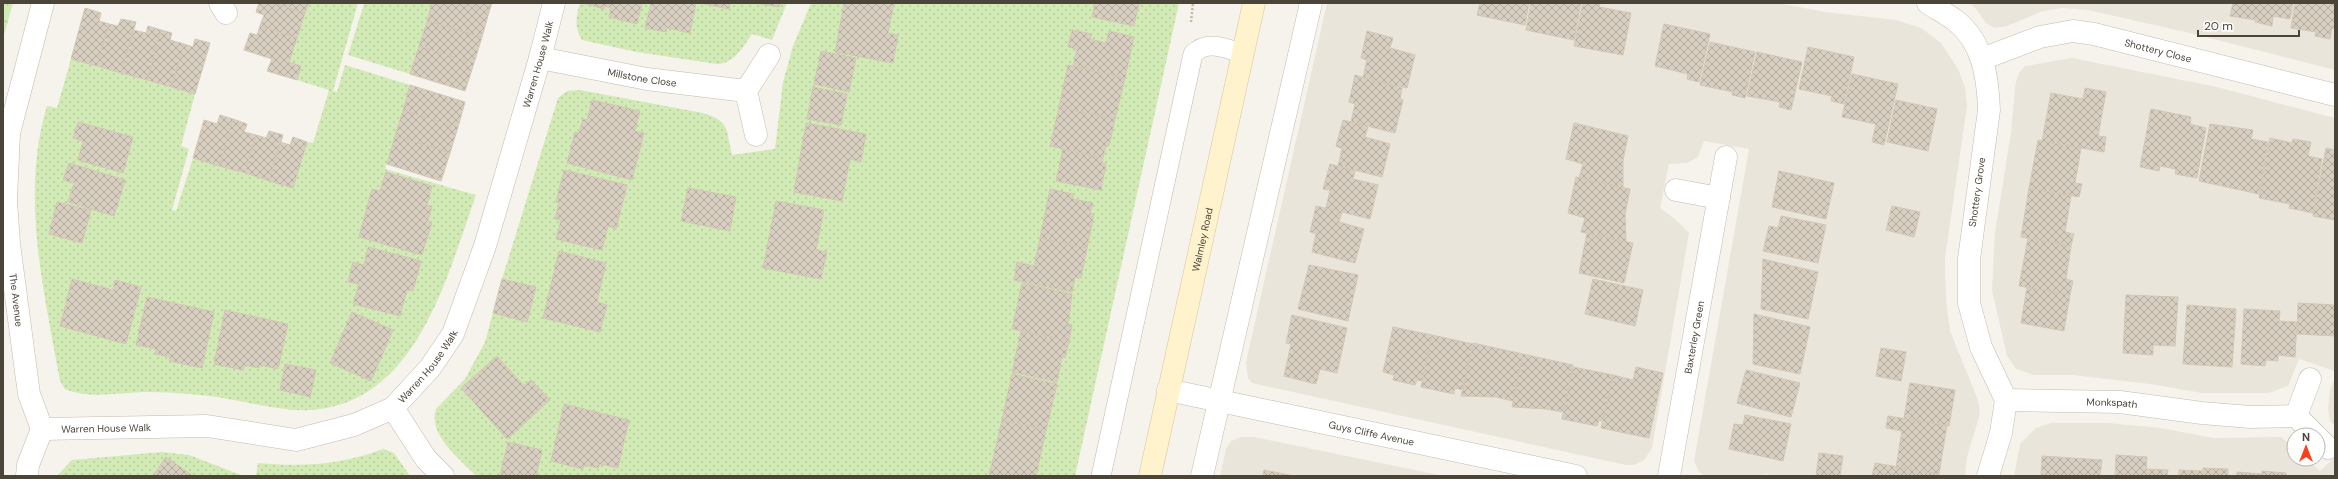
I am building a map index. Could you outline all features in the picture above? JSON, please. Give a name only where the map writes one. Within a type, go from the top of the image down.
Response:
[{"type":"main road","name":"Walmley Road","points":[[1150,476],[1254,3]]},
{"type":"street","name":"The Avenue","points":[[42,429],[29,394],[9,244],[6,200],[9,133],[43,3]]},
{"type":"street","name":"Warren House Walk","points":[[42,429],[207,426],[296,440],[354,425],[393,408],[430,368],[453,334],[485,246],[540,58],[554,3]]},
{"type":"street","points":[[1202,476],[1311,3]]},
{"type":"street","name":"Shottery Grove","points":[[1928,3],[1957,22],[1972,39],[1982,59],[1989,90],[1989,110],[1969,259],[1969,302],[1981,347],[2006,400]]},
{"type":"street","name":"Shottery Close","points":[[1982,59],[2040,37],[2073,31],[2094,34],[2335,95]]},
{"type":"street","points":[[756,135],[746,91],[769,55]]},
{"type":"street","name":"Millstone Close","points":[[540,58],[647,79],[746,91]]},
{"type":"street","name":"Baxterley Green","points":[[1669,476],[1726,157]]},
{"type":"street","points":[[1676,190],[1719,198]]},
{"type":"street","points":[[2307,427],[2296,416],[2310,379]]},
{"type":"street","name":"Guys Cliffe Avenue","points":[[1168,390],[1520,470],[1576,476]]},
{"type":"street","points":[[1988,476],[2001,433],[2006,400]]},
{"type":"street","name":"Monkspath","points":[[2006,400],[2120,402],[2236,416],[2296,416]]},
{"type":"street","points":[[393,408],[426,459],[444,476]]},
{"type":"street","points":[[27,476],[28,465],[42,429]]},
{"type":"lane","points":[[1101,476],[1193,54],[1200,46],[1210,45],[1243,53]]},
{"type":"shaded area","points":[[1327,3],[1778,3],[1825,12],[1896,20],[1921,28],[1941,43],[1958,69],[1965,87],[1967,106],[1945,258],[1946,299],[1950,331],[1978,400],[1980,414],[1967,457],[1965,476],[1776,476],[1766,474],[1763,476],[1704,476],[1699,472],[1694,461],[1749,149],[1704,141],[1698,157],[1687,163],[1669,164],[1660,208],[1675,219],[1689,233],[1652,448],[1644,460],[1634,465],[1626,465],[1252,383],[1248,378],[1246,362]]},
{"type":"shaded area","points":[[1969,3],[2335,3],[2335,70],[2194,34],[2088,10],[2062,8],[2043,11],[2007,26],[1995,28],[1986,23],[1976,9]]},
{"type":"shaded area","points":[[2072,58],[2217,87],[2335,118],[2335,371],[2299,359],[2288,386],[2269,393],[2202,393],[2150,384],[2072,375],[2034,375],[2016,369],[2007,356],[1992,290],[1995,232],[2011,133],[2015,87],[2018,74],[2025,66]]},
{"type":"shaded area","points":[[2335,379],[2335,426],[2330,421],[2328,409],[2330,389]]},
{"type":"shaded area","points":[[2051,423],[2107,423],[2161,428],[2213,438],[2281,437],[2286,441],[2286,467],[2315,467],[2320,471],[2335,457],[2335,476],[2014,476],[2020,444],[2036,428]]},
{"type":"shaded area","points":[[1241,437],[1254,437],[1444,476],[1220,476],[1226,449],[1231,441]]},
{"type":"green space","points":[[3,3],[13,3],[3,39]]},
{"type":"green space","points":[[309,3],[358,3],[333,91],[337,92],[345,65],[410,85],[385,169],[476,195],[453,262],[439,297],[422,330],[402,360],[377,385],[347,402],[311,410],[284,409],[214,397],[165,392],[93,395],[65,389],[60,381],[47,313],[37,243],[35,174],[39,140],[47,106],[57,108],[71,59],[195,94],[181,146],[189,149],[172,210],[176,211],[193,158],[293,188],[307,142],[313,143],[329,90],[297,80],[301,66],[289,62]]},
{"type":"green space","points":[[361,3],[432,3],[410,74],[348,55],[364,4]]},
{"type":"green space","points":[[580,3],[787,3],[772,40],[752,34],[738,54],[729,61],[717,64],[637,52],[582,40],[579,35],[576,22]]},
{"type":"green space","points":[[811,3],[1179,3],[1075,476],[477,476],[452,452],[440,436],[436,427],[436,409],[465,379],[485,342],[502,279],[558,98],[567,91],[580,90],[703,113],[712,116],[726,128],[732,155],[775,149],[783,82],[793,46]]},
{"type":"green space","points":[[383,449],[394,453],[410,476],[256,476],[258,463],[290,465],[321,464],[337,462]]},
{"type":"green space","points":[[162,452],[189,455],[244,476],[58,475],[72,460]]},
{"type":"building","points":[[259,3],[273,3],[305,13],[297,38],[260,26],[264,15],[256,12]]},
{"type":"building","points":[[273,3],[309,3],[305,13]]},
{"type":"building","points":[[432,3],[460,3],[489,12],[482,37],[427,21]]},
{"type":"building","points":[[460,3],[492,3],[489,12]]},
{"type":"building","points":[[583,3],[642,3],[637,24],[609,17],[611,8],[605,6],[604,9]]},
{"type":"building","points":[[651,3],[696,3],[690,33],[667,28],[666,32],[645,28]]},
{"type":"building","points":[[700,3],[730,3],[729,9]]},
{"type":"building","points":[[755,3],[780,3],[779,7]]},
{"type":"building","points":[[844,3],[894,3],[888,33],[898,35],[893,63],[835,52]]},
{"type":"building","points":[[1095,3],[1139,3],[1134,26],[1092,17]]},
{"type":"building","points":[[1480,3],[1529,3],[1525,25],[1477,15]]},
{"type":"building","points":[[1531,3],[1581,3],[1574,40],[1526,30]]},
{"type":"building","points":[[1583,3],[1600,3],[1599,7],[1631,13],[1623,55],[1574,46]]},
{"type":"building","points":[[2233,3],[2293,3],[2290,19],[2273,16],[2272,26],[2255,22],[2256,20],[2230,16]]},
{"type":"building","points":[[2295,3],[2335,3],[2335,29],[2332,28],[2330,39],[2315,36],[2316,32],[2291,28]]},
{"type":"building","points":[[85,8],[101,13],[99,21],[109,24],[97,66],[71,59]]},
{"type":"building","points":[[121,19],[136,22],[121,73],[97,66],[109,24],[118,26]]},
{"type":"building","points":[[427,21],[482,37],[474,63],[419,46]]},
{"type":"building","points":[[1664,24],[1710,34],[1699,82],[1687,79],[1688,74],[1655,66]]},
{"type":"building","points":[[148,26],[161,30],[147,80],[121,73],[133,30],[146,33]]},
{"type":"building","points":[[260,26],[297,38],[289,62],[301,66],[297,80],[267,71],[272,59],[244,50],[250,33],[257,35]]},
{"type":"building","points":[[161,30],[172,33],[170,40],[184,44],[171,87],[147,80]]},
{"type":"building","points":[[1072,30],[1092,34],[1090,39],[1106,43],[1109,31],[1134,37],[1125,78],[1073,66],[1077,49],[1068,47]]},
{"type":"building","points":[[1367,31],[1393,38],[1390,48],[1415,55],[1407,88],[1363,78],[1367,60],[1361,58]]},
{"type":"building","points":[[195,39],[210,43],[195,94],[171,87],[184,44],[193,47]]},
{"type":"building","points":[[1710,42],[1755,52],[1745,98],[1732,95],[1733,92],[1700,85]]},
{"type":"building","points":[[419,46],[474,63],[465,91],[410,74]]},
{"type":"building","points":[[1808,47],[1854,57],[1844,104],[1831,101],[1832,96],[1799,89]]},
{"type":"building","points":[[821,51],[856,58],[849,92],[814,84]]},
{"type":"building","points":[[1757,52],[1802,62],[1791,110],[1779,107],[1780,102],[1747,96]]},
{"type":"building","points":[[1068,65],[1125,78],[1115,119],[1059,107]]},
{"type":"building","points":[[1852,74],[1898,84],[1884,145],[1872,142],[1876,124],[1842,117]]},
{"type":"building","points":[[1355,75],[1402,88],[1400,99],[1403,100],[1395,133],[1351,122],[1355,104],[1349,102]]},
{"type":"building","points":[[410,85],[465,102],[458,127],[403,110]]},
{"type":"building","points":[[813,87],[847,94],[841,125],[807,119]]},
{"type":"building","points":[[2085,88],[2106,92],[2098,136],[2106,137],[2104,152],[2042,141],[2051,93],[2083,99]]},
{"type":"building","points":[[592,100],[640,111],[635,131],[644,133],[632,180],[567,163],[575,132],[579,133],[583,119],[587,120]]},
{"type":"building","points":[[1896,100],[1937,109],[1928,151],[1887,142]]},
{"type":"building","points":[[1059,107],[1115,119],[1109,146],[1106,146],[1103,158],[1050,146]]},
{"type":"building","points":[[2151,109],[2191,117],[2190,124],[2206,128],[2197,178],[2175,174],[2176,169],[2160,166],[2159,171],[2140,167]]},
{"type":"building","points":[[403,110],[458,127],[450,153],[395,136]]},
{"type":"building","points":[[220,115],[233,119],[219,166],[193,158],[204,120],[217,124]]},
{"type":"building","points":[[233,119],[247,124],[244,132],[256,135],[245,173],[219,166]]},
{"type":"building","points":[[1343,120],[1368,126],[1365,137],[1390,144],[1382,177],[1338,166],[1342,149],[1336,146]]},
{"type":"building","points":[[78,122],[133,137],[123,173],[78,160],[83,141],[73,138]]},
{"type":"building","points":[[806,123],[866,134],[861,162],[850,159],[842,201],[794,192]]},
{"type":"building","points":[[1574,123],[1628,136],[1623,160],[1623,188],[1579,178],[1583,164],[1566,159]]},
{"type":"building","points":[[2210,124],[2253,130],[2251,139],[2268,142],[2259,194],[2199,181]]},
{"type":"building","points":[[269,131],[283,135],[269,181],[245,173],[256,135],[266,138]]},
{"type":"building","points":[[395,136],[450,153],[441,181],[387,164]]},
{"type":"building","points":[[293,137],[307,142],[293,188],[269,181],[280,142],[290,145]]},
{"type":"building","points":[[2270,138],[2292,143],[2293,139],[2311,142],[2308,156],[2322,159],[2313,213],[2289,208],[2290,204],[2259,198]]},
{"type":"building","points":[[2038,140],[2081,148],[2075,183],[2082,184],[2079,197],[2029,188]]},
{"type":"building","points":[[2326,148],[2335,150],[2335,220],[2313,216]]},
{"type":"building","points":[[1063,149],[1103,158],[1102,163],[1106,164],[1101,190],[1056,181]]},
{"type":"building","points":[[69,163],[125,180],[114,216],[68,202],[74,183],[63,180]]},
{"type":"building","points":[[1330,164],[1355,171],[1353,179],[1378,185],[1370,219],[1326,208],[1330,190],[1323,189]]},
{"type":"building","points":[[564,170],[627,185],[616,229],[608,226],[602,250],[556,239],[561,220],[555,219],[559,203],[556,202]]},
{"type":"building","points":[[1779,171],[1834,183],[1826,219],[1772,207]]},
{"type":"building","points":[[386,172],[432,186],[427,205],[432,206],[428,221],[432,222],[422,255],[359,237],[372,189],[380,191]]},
{"type":"building","points":[[1576,177],[1630,189],[1625,214],[1626,242],[1581,232],[1585,218],[1568,213]]},
{"type":"building","points":[[688,188],[736,197],[730,231],[681,221]]},
{"type":"building","points":[[2029,188],[2071,196],[2065,232],[2074,234],[2071,246],[2021,237]]},
{"type":"building","points":[[1050,189],[1073,194],[1073,199],[1093,203],[1090,213],[1094,214],[1087,248],[1040,238]]},
{"type":"building","points":[[776,201],[824,210],[816,250],[827,252],[821,279],[763,268]]},
{"type":"building","points":[[57,202],[91,210],[82,243],[49,234]]},
{"type":"building","points":[[1316,206],[1342,212],[1339,222],[1364,229],[1355,263],[1312,252],[1316,234],[1310,232]]},
{"type":"building","points":[[1892,206],[1920,212],[1914,237],[1886,230]]},
{"type":"building","points":[[1781,216],[1826,225],[1818,263],[1763,251],[1769,226],[1778,228]]},
{"type":"building","points":[[1587,233],[1633,243],[1624,283],[1579,273]]},
{"type":"building","points":[[1040,238],[1087,248],[1081,278],[1075,277],[1072,292],[1014,280],[1017,262],[1034,266]]},
{"type":"building","points":[[2028,238],[2071,246],[2066,279],[2073,281],[2070,295],[2019,286]]},
{"type":"building","points":[[368,247],[421,261],[413,291],[407,290],[400,316],[353,304],[359,284],[348,282],[353,262],[364,265]]},
{"type":"building","points":[[559,251],[606,263],[597,302],[607,305],[600,332],[543,318]]},
{"type":"building","points":[[1763,259],[1818,272],[1808,319],[1761,309]]},
{"type":"building","points":[[1309,265],[1358,275],[1348,321],[1298,309]]},
{"type":"building","points":[[72,279],[113,290],[115,280],[141,287],[126,344],[60,326]]},
{"type":"building","points":[[502,279],[536,287],[527,322],[493,313]]},
{"type":"building","points":[[1593,279],[1643,290],[1635,326],[1585,314]]},
{"type":"building","points":[[1022,283],[1072,294],[1068,324],[1072,325],[1069,341],[1012,329]]},
{"type":"building","points":[[2027,287],[2070,295],[2064,331],[2021,323]]},
{"type":"building","points":[[2126,295],[2178,297],[2175,346],[2153,345],[2153,355],[2123,353]]},
{"type":"building","points":[[147,297],[214,312],[202,368],[169,361],[170,357],[155,354],[156,349],[136,345]]},
{"type":"building","points":[[2298,303],[2335,305],[2335,336],[2297,334]]},
{"type":"building","points":[[2187,305],[2236,309],[2232,367],[2183,364]]},
{"type":"building","points":[[2244,309],[2280,311],[2279,321],[2297,322],[2295,357],[2278,355],[2278,361],[2266,360],[2265,366],[2241,364]]},
{"type":"building","points":[[225,310],[288,324],[278,369],[260,365],[259,368],[244,365],[243,370],[214,364]]},
{"type":"building","points":[[352,312],[393,330],[371,381],[330,363]]},
{"type":"building","points":[[1754,314],[1810,327],[1800,374],[1753,364]]},
{"type":"building","points":[[1292,315],[1347,328],[1337,373],[1320,369],[1316,384],[1284,376],[1291,344],[1286,343]]},
{"type":"building","points":[[1393,327],[1432,335],[1422,381],[1417,380],[1415,385],[1393,380],[1394,375],[1383,372]]},
{"type":"building","points":[[1021,331],[1069,341],[1065,358],[1062,357],[1057,382],[1012,372]]},
{"type":"building","points":[[1432,335],[1473,344],[1463,390],[1455,388],[1454,394],[1421,387]]},
{"type":"building","points":[[1473,343],[1523,354],[1513,401],[1496,397],[1461,396]]},
{"type":"building","points":[[1881,348],[1906,352],[1901,381],[1876,376]]},
{"type":"building","points":[[1523,354],[1573,365],[1563,412],[1546,409],[1512,407]]},
{"type":"building","points":[[497,356],[524,386],[531,380],[550,400],[507,439],[461,388]]},
{"type":"building","points":[[285,364],[316,370],[310,397],[280,390]]},
{"type":"building","points":[[1573,367],[1613,375],[1603,421],[1599,420],[1597,426],[1562,419]]},
{"type":"building","points":[[1636,367],[1663,373],[1649,438],[1601,428],[1613,375],[1633,380]]},
{"type":"building","points":[[1746,370],[1800,383],[1791,417],[1737,403]]},
{"type":"building","points":[[1012,374],[1057,384],[1046,430],[1002,420]]},
{"type":"building","points":[[1910,383],[1955,390],[1949,426],[1904,418]]},
{"type":"building","points":[[564,404],[629,420],[618,468],[600,464],[598,468],[584,465],[583,469],[551,461]]},
{"type":"building","points":[[1745,415],[1791,424],[1783,461],[1729,449],[1734,424],[1743,425]]},
{"type":"building","points":[[1888,416],[1947,425],[1939,474],[1896,467],[1902,431],[1886,428]]},
{"type":"building","points":[[1002,420],[1046,430],[1036,476],[989,476]]},
{"type":"building","points":[[508,442],[542,450],[536,476],[500,475]]},
{"type":"building","points":[[1819,453],[1843,456],[1840,476],[1816,476]]},
{"type":"building","points":[[2116,455],[2147,457],[2146,469],[2168,470],[2167,476],[2115,476]]},
{"type":"building","points":[[2042,456],[2102,460],[2100,476],[2041,476]]},
{"type":"building","points":[[166,457],[193,476],[153,476]]},
{"type":"building","points":[[1875,463],[1939,474],[1939,476],[1872,476]]},
{"type":"building","points":[[2203,468],[2228,469],[2228,476],[2179,476],[2179,470],[2203,471]]},
{"type":"building","points":[[1264,470],[1294,476],[1263,476]]},
{"type":"building","points":[[2262,471],[2286,473],[2286,476],[2237,476],[2237,472],[2262,474]]}]
